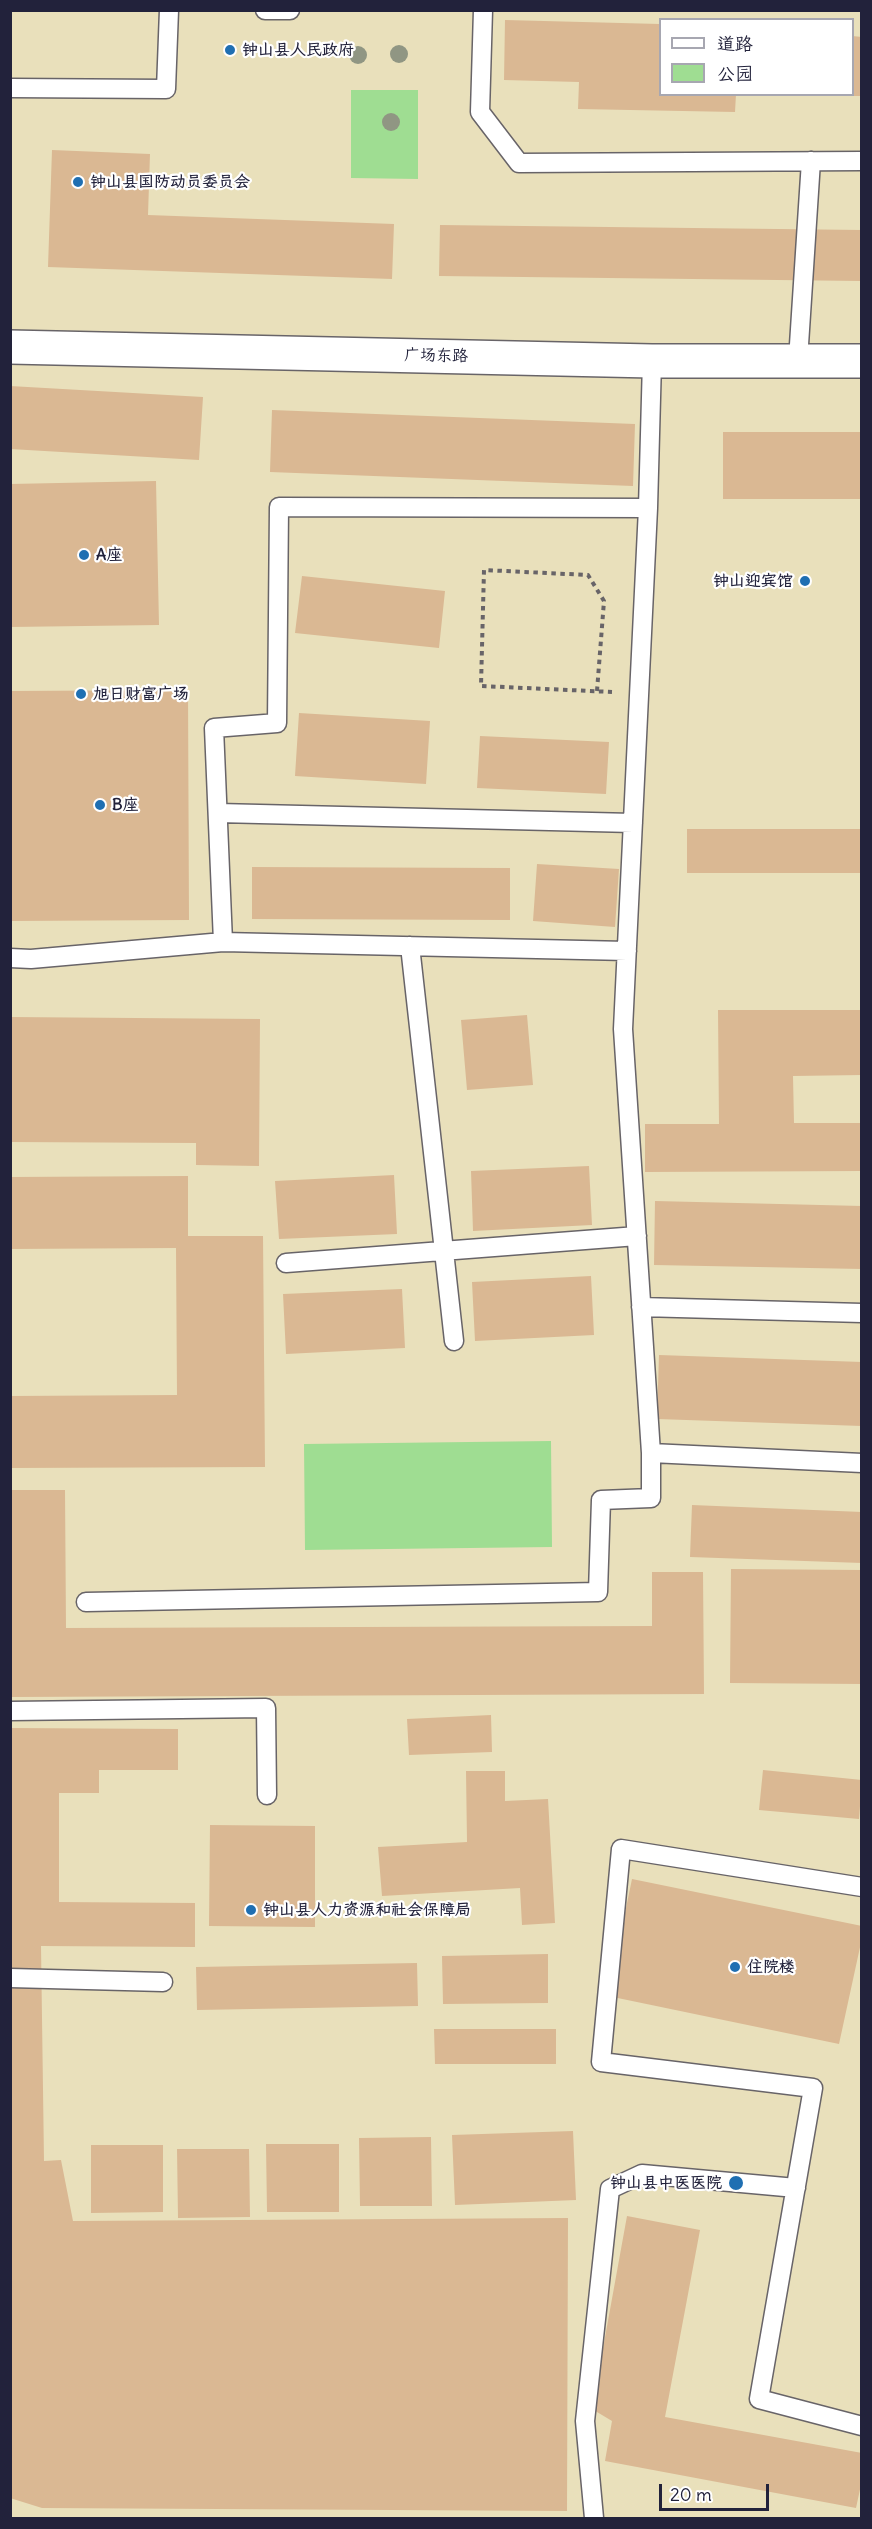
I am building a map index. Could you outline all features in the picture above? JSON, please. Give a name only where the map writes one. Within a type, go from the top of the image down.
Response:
[{"type":"street","name":"广场东路","points":[[10,347],[652,361],[861,362]]},
{"type":"lane","points":[[10,88],[166,89],[169,10]]},
{"type":"lane","points":[[265,10],[290,10]]},
{"type":"lane","points":[[483,10],[480,112],[519,163],[861,161]]},
{"type":"lane","points":[[798,360],[811,161]]},
{"type":"lane","points":[[86,1602],[598,1592],[601,1500],[651,1498],[651,1453],[623,1029],[648,508],[652,361]]},
{"type":"lane","points":[[223,942],[214,728],[277,723],[279,507],[648,508]]},
{"type":"lane","points":[[218,813],[633,823]]},
{"type":"lane","points":[[10,958],[31,959],[223,942],[627,951]]},
{"type":"lane","points":[[410,946],[454,1341]]},
{"type":"lane","points":[[286,1263],[637,1236]]},
{"type":"lane","points":[[641,1307],[861,1313]]},
{"type":"lane","points":[[651,1453],[861,1463]]},
{"type":"lane","points":[[10,1711],[266,1708],[267,1795]]},
{"type":"lane","points":[[861,1887],[621,1850],[601,2062],[813,2088],[759,2399],[861,2426]]},
{"type":"lane","points":[[10,1978],[163,1982]]},
{"type":"lane","points":[[594,2518],[585,2421],[610,2189],[642,2174],[796,2188]]},
{"type":"path","points":[[597,691],[604,601],[588,575],[484,570],[481,686],[639,694]]},
{"type":"green space","points":[[351,90],[418,90],[418,179],[351,178]]},
{"type":"green space","points":[[551,1441],[552,1547],[305,1550],[304,1444]]},
{"type":"building","points":[[505,20],[659,24],[659,96],[736,96],[735,112],[578,109],[579,82],[504,80]]},
{"type":"building","points":[[854,36],[862,37],[862,96],[854,96]]},
{"type":"building","points":[[52,150],[150,154],[148,215],[394,224],[392,279],[48,267]]},
{"type":"building","points":[[440,225],[862,230],[862,281],[439,276]]},
{"type":"building","points":[[10,386],[203,397],[199,460],[10,449]]},
{"type":"building","points":[[272,410],[635,424],[633,486],[270,472]]},
{"type":"building","points":[[723,432],[862,432],[862,499],[723,499]]},
{"type":"building","name":"A座","points":[[156,481],[159,625],[10,627],[10,484]]},
{"type":"building","points":[[302,576],[445,591],[439,648],[295,633]]},
{"type":"building","name":"B座","points":[[188,690],[189,920],[10,921],[10,691]]},
{"type":"building","points":[[299,713],[430,721],[426,784],[295,776]]},
{"type":"building","points":[[480,736],[609,742],[606,794],[477,788]]},
{"type":"building","points":[[687,829],[862,829],[862,873],[687,873]]},
{"type":"building","points":[[537,864],[619,869],[615,927],[533,921]]},
{"type":"building","points":[[252,867],[510,868],[510,920],[252,919]]},
{"type":"building","points":[[718,1010],[862,1010],[862,1075],[793,1076],[794,1123],[862,1123],[862,1171],[645,1172],[645,1124],[719,1124]]},
{"type":"building","points":[[527,1015],[533,1085],[467,1090],[461,1020]]},
{"type":"building","points":[[10,1017],[260,1019],[259,1166],[196,1165],[196,1143],[10,1142]]},
{"type":"building","points":[[589,1166],[592,1225],[473,1231],[471,1171]]},
{"type":"building","points":[[394,1175],[397,1234],[279,1239],[275,1181]]},
{"type":"building","points":[[188,1176],[188,1236],[263,1236],[265,1467],[10,1468],[10,1396],[177,1395],[176,1248],[10,1249],[10,1177]]},
{"type":"building","points":[[655,1201],[862,1206],[862,1269],[654,1265]]},
{"type":"building","points":[[591,1276],[594,1335],[475,1341],[472,1282]]},
{"type":"building","points":[[402,1289],[405,1348],[286,1354],[283,1294]]},
{"type":"building","points":[[659,1355],[862,1362],[862,1426],[657,1419]]},
{"type":"building","points":[[10,1490],[65,1490],[66,1628],[652,1626],[652,1572],[703,1572],[704,1694],[10,1697]]},
{"type":"building","points":[[692,1505],[862,1512],[862,1563],[690,1557]]},
{"type":"building","points":[[731,1569],[862,1570],[862,1684],[730,1683]]},
{"type":"building","points":[[491,1715],[492,1752],[409,1755],[407,1719]]},
{"type":"building","points":[[10,1728],[178,1729],[178,1770],[99,1770],[99,1793],[59,1793],[59,1902],[195,1903],[195,1947],[41,1946],[44,2161],[61,2160],[73,2221],[568,2218],[567,2511],[42,2508],[10,2498]]},
{"type":"building","points":[[763,1770],[862,1780],[859,1819],[759,1810]]},
{"type":"building","points":[[466,1771],[505,1771],[505,1801],[548,1799],[555,1923],[522,1925],[520,1888],[382,1896],[378,1847],[467,1842]]},
{"type":"building","points":[[210,1825],[315,1826],[315,1927],[209,1926]]},
{"type":"building","name":"住院楼","points":[[632,1879],[862,1926],[862,1938],[839,2044],[608,1996]]},
{"type":"building","points":[[548,1954],[548,2003],[443,2004],[442,1956]]},
{"type":"building","points":[[417,1963],[418,2006],[197,2010],[196,1967]]},
{"type":"building","points":[[434,2029],[556,2029],[556,2064],[435,2064]]},
{"type":"building","points":[[573,2131],[576,2200],[455,2205],[452,2135]]},
{"type":"building","points":[[431,2137],[432,2206],[360,2206],[359,2138]]},
{"type":"building","points":[[266,2144],[339,2144],[339,2212],[267,2212]]},
{"type":"building","points":[[91,2145],[163,2145],[163,2212],[91,2213]]},
{"type":"building","points":[[177,2149],[249,2149],[250,2217],[178,2218]]},
{"type":"building","points":[[627,2216],[700,2230],[665,2417],[862,2453],[862,2480],[856,2508],[605,2461],[612,2421],[592,2409]]},
{"type":"place","name":"钟山县人民政府","points":[[230,50]]},
{"type":"place","name":"钟山县国防动员委员会","points":[[78,182]]},
{"type":"place","name":"A座","points":[[84,555]]},
{"type":"place","name":"钟山迎宾馆","points":[[805,581]]},
{"type":"place","name":"旭日财富广场","points":[[81,694]]},
{"type":"place","name":"B座","points":[[100,805]]},
{"type":"place","name":"钟山县人力资源和社会保障局","points":[[251,1910]]},
{"type":"place","name":"住院楼","points":[[735,1967]]},
{"type":"place","name":"钟山县中医医院","points":[[736,2183]]}]
